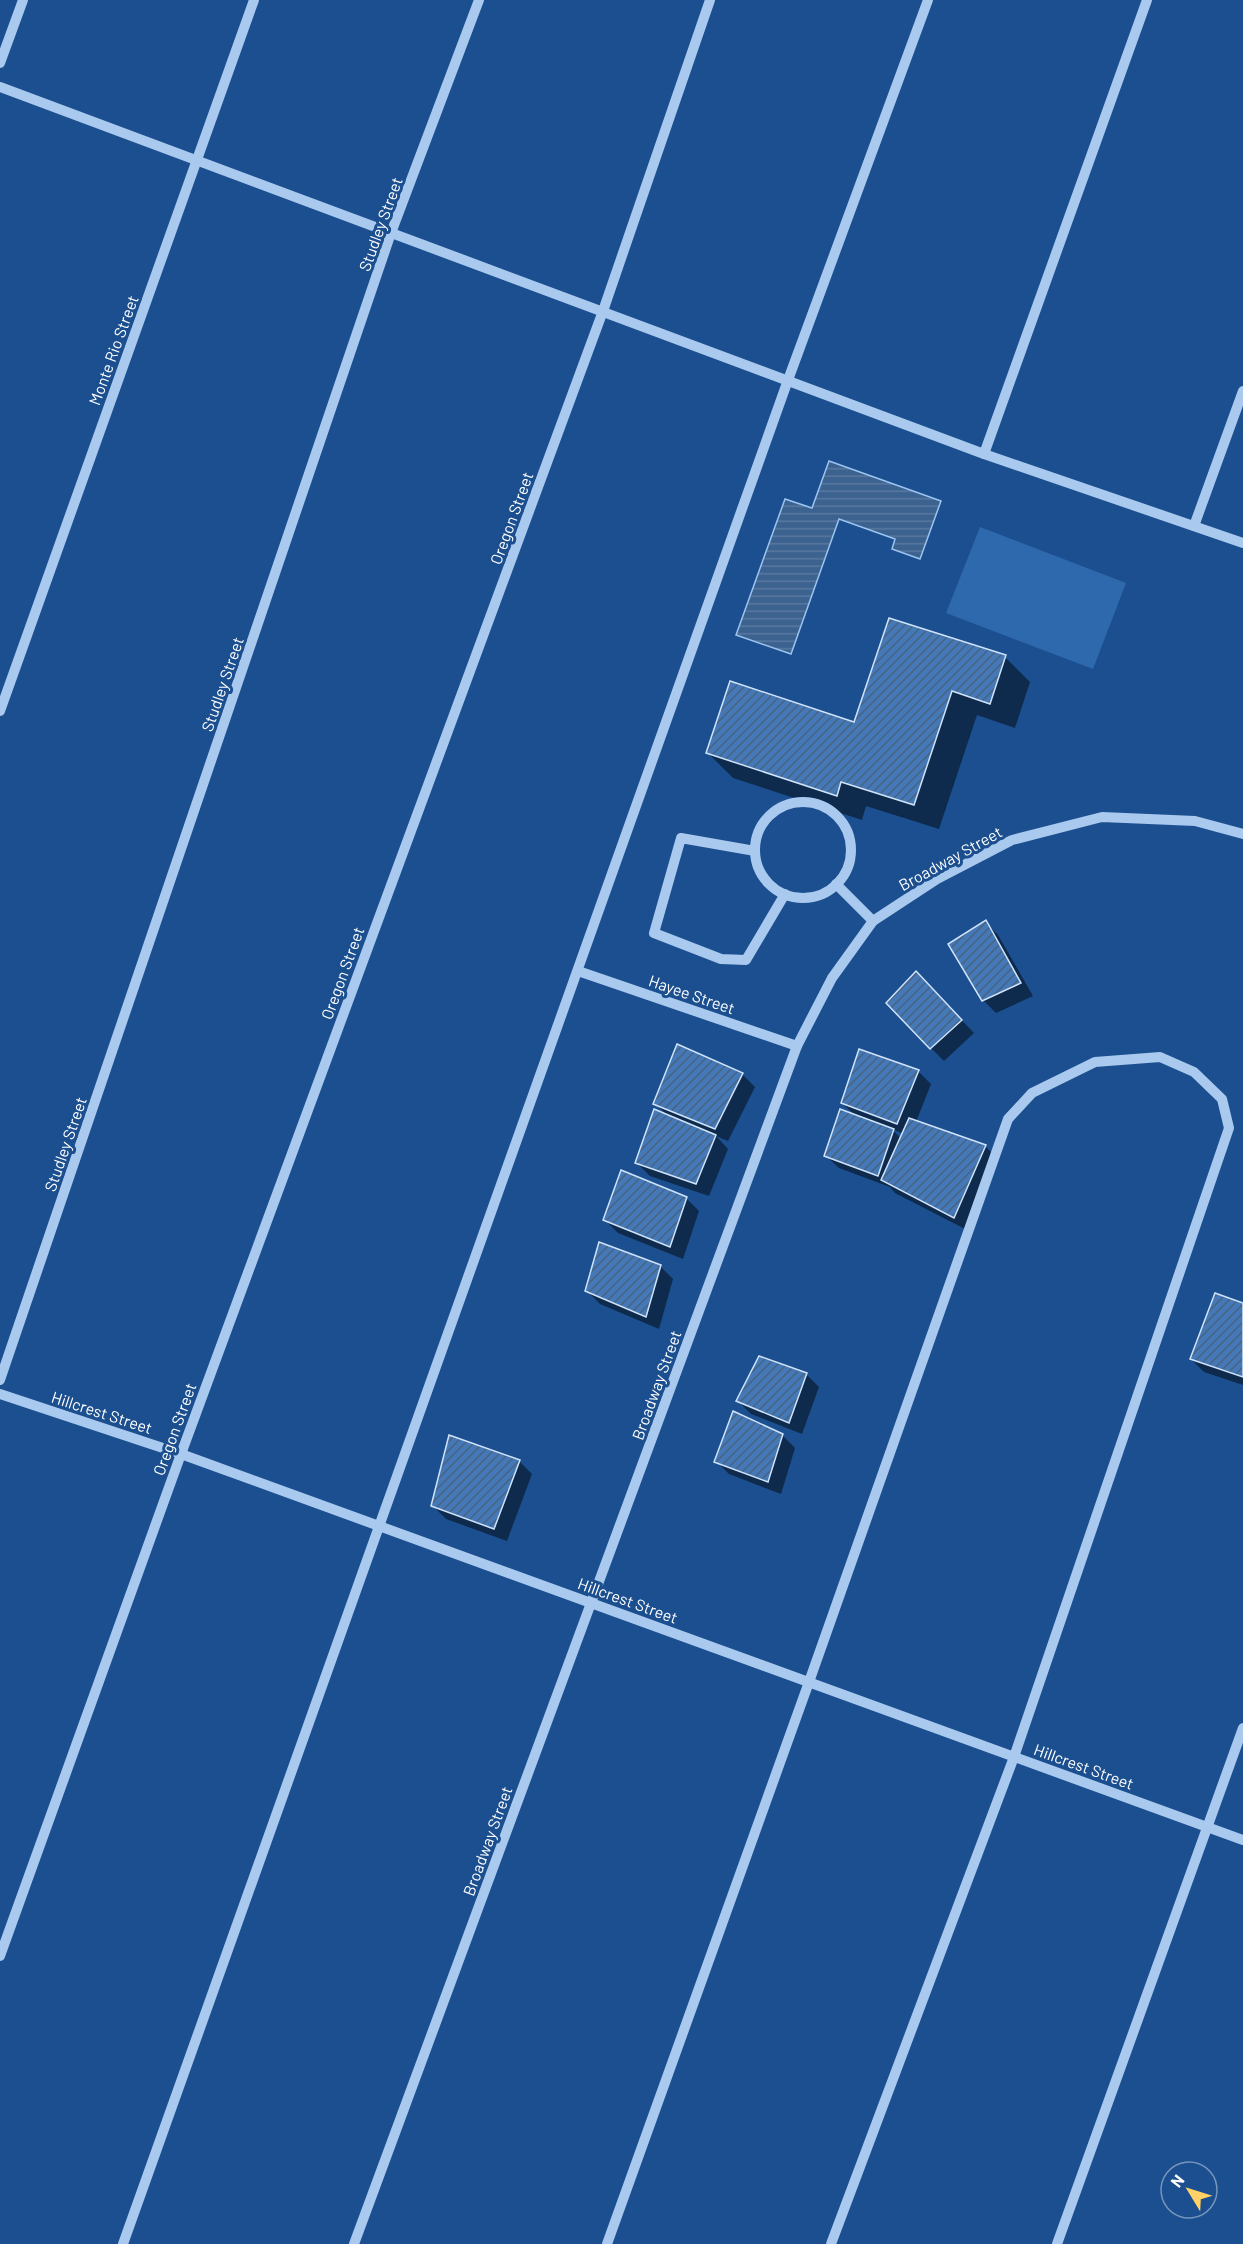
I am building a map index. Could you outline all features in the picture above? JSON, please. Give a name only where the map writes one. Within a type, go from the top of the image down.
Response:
[{"type":"street","points":[[0,63],[23,0]]},
{"type":"street","name":"Monte Rio Street","points":[[0,711],[254,0]]},
{"type":"street","name":"Studley Street","points":[[0,1380],[391,233],[480,0]]},
{"type":"street","name":"Oregon Street","points":[[0,1956],[181,1454],[603,311],[710,0]]},
{"type":"street","points":[[123,2244],[788,380],[928,0]]},
{"type":"street","points":[[984,454],[1147,0]]},
{"type":"street","points":[[0,87],[984,454],[1243,543]]},
{"type":"street","points":[[1194,526],[1243,391]]},
{"type":"street","points":[[806,801],[821,805],[835,813],[850,841],[850,856],[845,872],[836,884],[811,897],[785,894],[773,887],[757,865],[755,851],[757,836],[764,821],[776,810],[806,801]]},
{"type":"street","name":"Broadway Street","points":[[354,2244],[797,1046],[832,978],[873,921],[937,879],[1012,840],[1102,817],[1195,821],[1243,834]]},
{"type":"street","points":[[755,851],[681,838],[654,933],[722,959],[746,960],[785,894]]},
{"type":"street","points":[[836,884],[873,921]]},
{"type":"street","name":"Hayee Street","points":[[578,971],[797,1046]]},
{"type":"street","points":[[607,2244],[1008,1119],[1032,1093],[1095,1062],[1160,1057],[1194,1072],[1222,1099],[1230,1128],[1014,1757],[831,2244]]},
{"type":"street","name":"Hillcrest Street","points":[[0,1394],[181,1454],[1243,1840]]},
{"type":"street","points":[[1057,2244],[1243,1728]]},
{"type":"shaded area","points":[[829,461],[941,501],[920,559],[892,549],[895,539],[839,519],[791,654],[736,635],[785,499],[812,508]]},
{"type":"shaded area","points":[[980,527],[1126,583],[1093,669],[946,613]]},
{"type":"building","points":[[889,618],[1006,655],[990,704],[952,691],[914,805],[841,782],[837,796],[706,753],[730,681],[854,722]]},
{"type":"building","points":[[986,920],[1021,983],[982,1001],[948,944]]},
{"type":"building","points":[[916,971],[962,1020],[930,1049],[886,1003]]},
{"type":"building","points":[[677,1044],[743,1073],[715,1129],[653,1104]]},
{"type":"building","points":[[859,1049],[919,1070],[897,1124],[841,1103]]},
{"type":"building","points":[[654,1109],[716,1135],[696,1184],[635,1163]]},
{"type":"building","points":[[840,1109],[894,1129],[878,1176],[824,1156]]},
{"type":"building","points":[[909,1118],[986,1145],[954,1218],[881,1180]]},
{"type":"building","points":[[621,1170],[687,1197],[670,1247],[603,1220]]},
{"type":"building","points":[[599,1242],[661,1265],[646,1317],[585,1291]]},
{"type":"building","points":[[1215,1293],[1243,1303],[1243,1377],[1190,1359]]},
{"type":"building","points":[[759,1356],[807,1373],[789,1423],[736,1401]]},
{"type":"building","points":[[733,1411],[783,1434],[768,1482],[714,1462]]},
{"type":"building","points":[[449,1435],[520,1460],[494,1529],[431,1506]]}]
